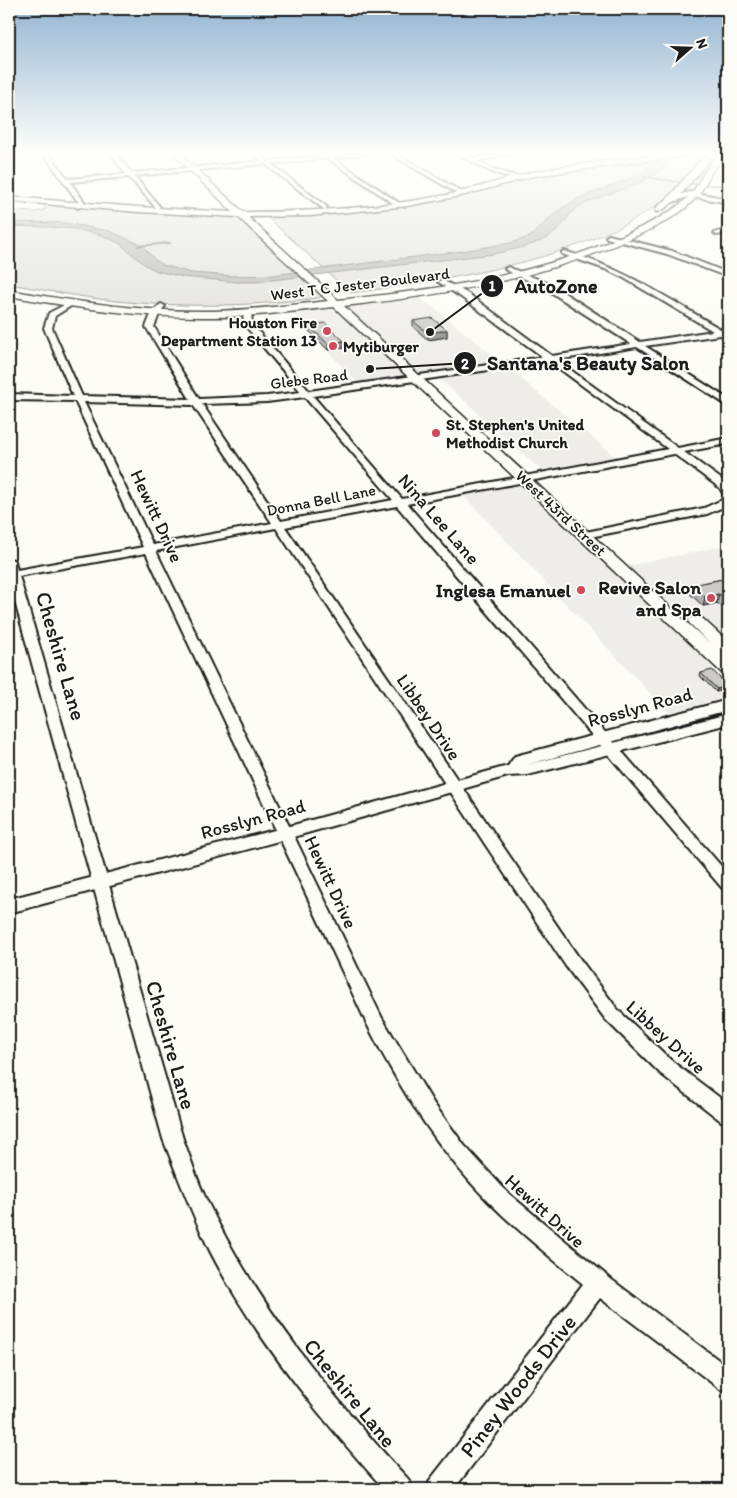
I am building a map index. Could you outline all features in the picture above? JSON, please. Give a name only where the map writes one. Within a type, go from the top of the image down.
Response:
[{"type":"main road","name":"West 43rd Street","points":[[250,223],[312,281],[340,298],[389,345],[429,376],[472,423]]},
{"type":"main road","points":[[264,223],[278,236]]},
{"type":"main road","name":"West T C Jester Boulevard","points":[[9,293],[70,304],[247,312],[442,282],[508,268],[564,253],[609,237],[636,223]]},
{"type":"main road","name":"West T C Jester Boulevard","points":[[9,286],[159,309],[248,306],[451,288],[520,273],[577,257],[622,240],[657,223]]},
{"type":"main road","points":[[277,249],[291,248]]},
{"type":"main road","name":"West 43rd Street","points":[[389,345],[417,378],[472,423],[666,602],[728,669]]},
{"type":"main road","name":"West 43rd Street","points":[[666,602],[728,651]]},
{"type":"street","points":[[717,232],[728,231]]},
{"type":"street","points":[[609,237],[664,250],[728,275]]},
{"type":"street","points":[[564,253],[626,277],[726,333]]},
{"type":"street","points":[[508,268],[549,287],[728,403]]},
{"type":"street","points":[[442,282],[464,294],[724,486],[728,495],[727,502],[707,511],[592,533]]},
{"type":"street","name":"Hewitt Drive","points":[[70,304],[52,315],[48,328],[79,400],[375,1022],[406,1080],[441,1130],[491,1190],[570,1261],[623,1304],[728,1380]]},
{"type":"street","name":"Libbey Drive","points":[[159,309],[150,327],[196,402],[571,960],[612,1015],[667,1068],[728,1115]]},
{"type":"street","name":"Nina Lee Lane","points":[[247,312],[248,324],[728,884]]},
{"type":"street","name":"Glebe Road","points":[[9,398],[196,402],[308,395],[726,333]]},
{"type":"street","name":"Donna Bell Lane","points":[[10,570],[151,548],[728,441]]},
{"type":"street","name":"Cheshire Lane","points":[[10,570],[173,1139],[199,1205],[234,1274],[268,1328],[313,1390],[400,1489]]},
{"type":"street","name":"Rosslyn Road","points":[[9,906],[286,833],[508,771],[528,770],[728,705]]},
{"type":"street","name":"Rosslyn Road","points":[[607,744],[728,719]]},
{"type":"street","name":"Piney Woods Drive","points":[[439,1489],[598,1283]]},
{"type":"shaded area","points":[[9,223],[246,223],[289,263],[287,264],[306,283],[309,283],[323,296],[291,301],[236,305],[153,304],[99,299],[9,284]]},
{"type":"shaded area","points":[[9,223],[65,223],[109,231],[142,245],[155,260],[163,265],[191,273],[233,276],[273,275],[462,251],[511,243],[531,236],[545,223],[563,223],[557,231],[542,240],[493,254],[255,282],[237,282],[183,277],[157,271],[145,265],[119,243],[101,235],[75,229],[9,226]]},
{"type":"shaded area","points":[[274,223],[627,223],[583,243],[545,256],[465,275],[350,293]]},
{"type":"shaded area","points":[[415,295],[441,313],[616,457],[541,470],[432,372],[359,384],[290,312]]},
{"type":"shaded area","points":[[520,483],[612,569],[728,545],[728,697],[669,713],[462,494]]},
{"type":"building","points":[[432,318],[447,330],[428,333],[413,321]]},
{"type":"building","points":[[325,323],[344,341],[328,344],[308,325]]},
{"type":"building","points":[[728,578],[728,596],[723,597],[719,594],[705,597],[692,585]]},
{"type":"building","points":[[712,670],[728,686],[717,689],[701,673]]},
{"type":"waterway","points":[[138,246],[170,243]]},
{"type":"place","name":"Houston Fire Department Station 13","points":[[327,331]]},
{"type":"place","name":"AutoZone","points":[[430,332]]},
{"type":"place","name":"Mytiburger","points":[[333,346]]},
{"type":"place","name":"Santana's Beauty Salon","points":[[370,369]]},
{"type":"place","name":"St. Stephen's United Methodist Church","points":[[436,433]]},
{"type":"place","name":"Inglesa Emanuel","points":[[581,590]]},
{"type":"place","name":"Revive Salon and Spa","points":[[711,598]]}]
